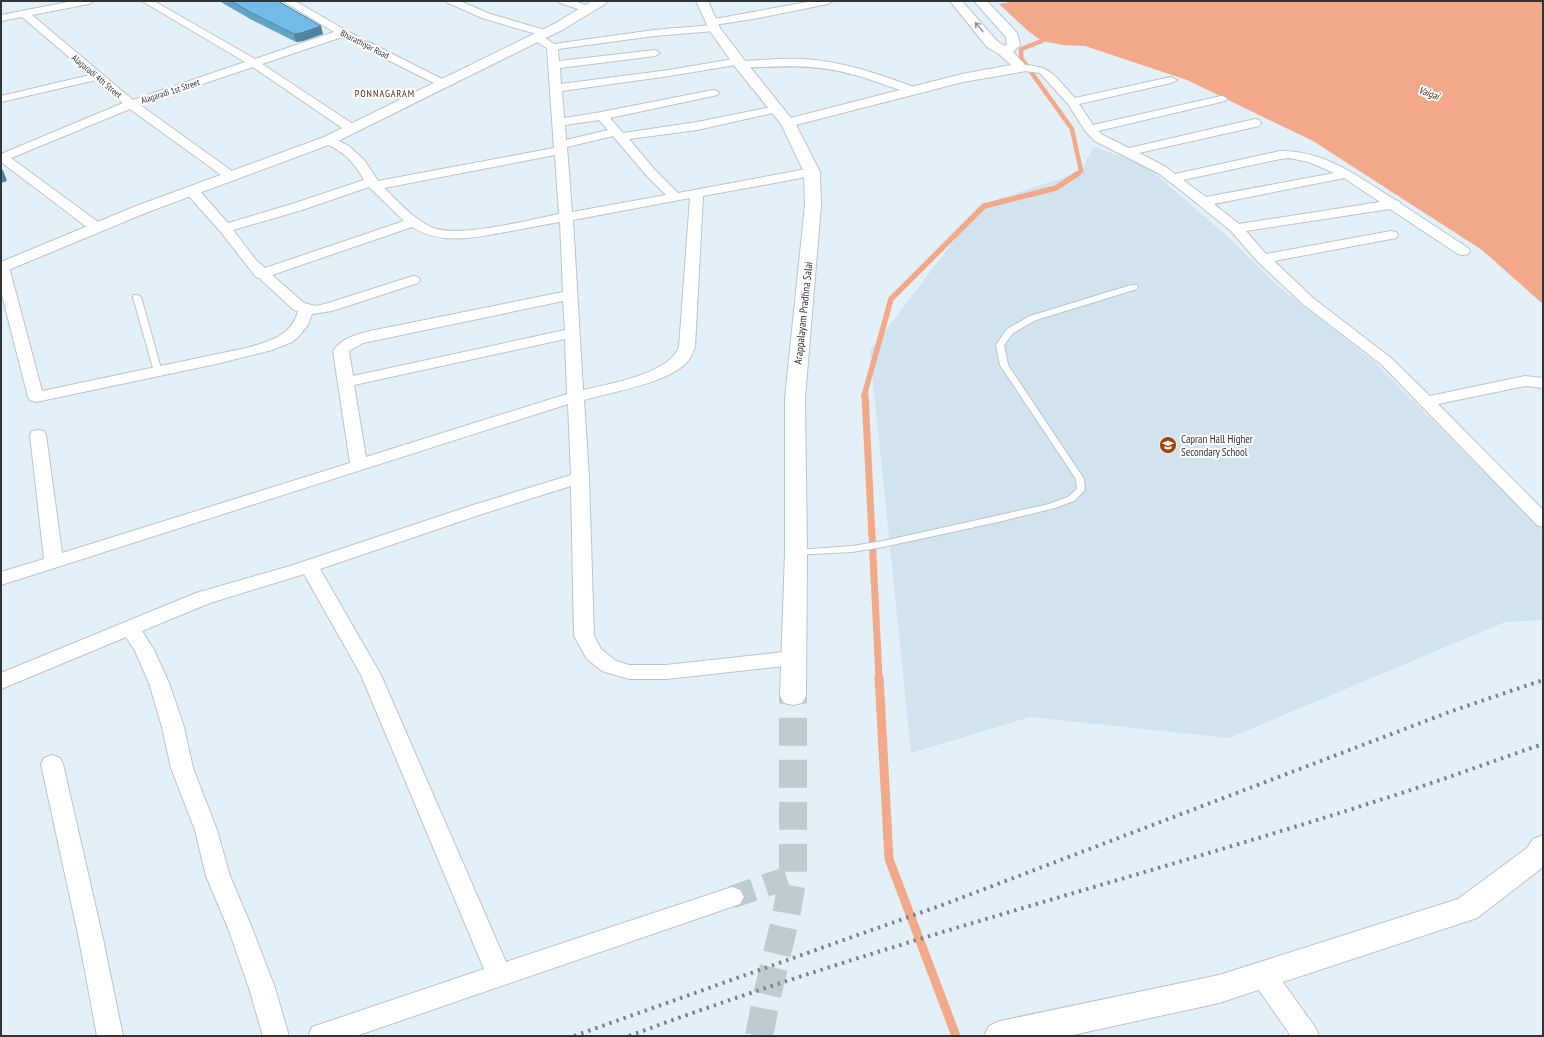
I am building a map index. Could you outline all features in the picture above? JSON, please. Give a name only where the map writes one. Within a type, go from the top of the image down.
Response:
[{"type":"street","points":[[3,16],[89,1]]},
{"type":"street","points":[[147,1],[254,63],[352,129]]},
{"type":"street","name":"Bharathiyar Road","points":[[288,1],[342,33],[444,84]]},
{"type":"street","points":[[452,1],[544,39],[642,35],[713,25],[828,1]]},
{"type":"street","points":[[564,1],[587,9]]},
{"type":"street","points":[[306,310],[303,322],[294,333],[279,342],[158,372],[36,397],[2,268],[142,209],[329,140],[444,84],[544,39],[601,1]]},
{"type":"street","name":"Arappalayam Pradhna Salai","points":[[702,1],[713,25],[740,63],[788,123],[812,172],[813,206],[795,398],[796,553],[792,658],[793,696]]},
{"type":"street","points":[[956,1],[992,44],[1004,51],[1026,68]]},
{"type":"street","points":[[980,1],[1012,36],[1014,45],[1010,49],[1004,51]]},
{"type":"street","name":"Alagaradi 4th Street","points":[[24,13],[131,104],[232,177]]},
{"type":"street","name":"Alagaradi 1st Street","points":[[2,158],[131,104],[342,33]]},
{"type":"street","points":[[642,35],[669,73]]},
{"type":"street","points":[[544,39],[554,65],[566,216],[580,478],[584,636],[594,654],[609,666],[629,672],[666,672],[792,658]]},
{"type":"street","points":[[554,65],[655,53]]},
{"type":"street","points":[[556,88],[740,63],[788,62],[845,69],[878,78],[915,91]]},
{"type":"street","points":[[788,123],[990,72],[1026,68],[1044,72],[1072,102],[1090,129],[1099,138],[1108,144],[1128,152],[1153,165],[1173,178],[1236,228],[1263,258],[1308,301],[1386,361],[1543,521]]},
{"type":"street","points":[[1,99],[98,76]]},
{"type":"street","points":[[1072,102],[1171,80]]},
{"type":"street","points":[[558,122],[602,116],[713,93]]},
{"type":"street","points":[[1090,129],[1221,99]]},
{"type":"street","points":[[225,228],[373,184],[560,148],[618,135],[697,126],[777,109]]},
{"type":"street","points":[[602,116],[650,172],[676,197]]},
{"type":"street","points":[[1128,152],[1255,123]]},
{"type":"street","points":[[329,140],[345,149],[361,164],[373,184],[412,222],[426,230],[439,234],[467,235],[812,172]]},
{"type":"street","points":[[1173,178],[1280,155],[1294,154],[1328,164],[1346,174],[1394,204],[1463,251]]},
{"type":"street","points":[[2,158],[97,228]]},
{"type":"street","points":[[1203,202],[1346,174]]},
{"type":"street","points":[[192,191],[225,228],[242,252],[261,274],[299,307],[306,310],[328,308],[413,280]]},
{"type":"street","points":[[1,579],[575,397],[652,376],[671,367],[682,358],[687,347],[697,193]]},
{"type":"street","points":[[1236,228],[1394,204]]},
{"type":"street","points":[[261,274],[412,222]]},
{"type":"street","points":[[1263,258],[1391,235]]},
{"type":"street","points":[[359,465],[341,351],[344,346],[350,342],[370,336],[570,295]]},
{"type":"street","points":[[345,382],[546,337],[572,333]]},
{"type":"street","points":[[1425,402],[1525,381],[1543,382]]},
{"type":"street","points":[[38,435],[54,562]]},
{"type":"street","points":[[1,681],[204,598],[580,478]]},
{"type":"street","points":[[308,566],[371,675],[499,976]]},
{"type":"street","points":[[130,628],[144,650],[159,683],[173,727],[182,768],[206,830],[218,876],[240,928],[262,988],[276,1036]]},
{"type":"street","points":[[52,764],[91,939],[110,1036]]},
{"type":"street","points":[[1000,1036],[1219,989],[1468,909],[1541,855]]},
{"type":"street","points":[[321,1036],[732,897]]},
{"type":"street","points":[[1263,975],[1306,1036]]},
{"type":"lane","points":[[796,553],[852,549],[883,544],[1052,506],[1071,499],[1081,490],[1080,479],[1004,365],[1000,345],[1010,331],[1032,318],[1134,287]]},
{"type":"lane","points":[[137,297],[158,372]]},
{"type":"shaded area","name":"Capran Hall Higher Secondary School","points":[[1094,147],[1145,165],[1227,236],[1278,286],[1371,359],[1543,531],[1543,620],[1505,622],[1229,738],[1030,717],[911,753],[870,351],[981,205],[1080,172]]},
{"type":"water","name":"Vaigai","points":[[1008,1],[1543,1],[1543,304],[1482,250],[1313,141],[1187,80],[1085,46],[1063,45],[1042,41],[1028,31],[999,4],[1010,2]]},
{"type":"building","points":[[231,1],[278,1],[321,26],[294,34]]},
{"type":"waterway","points":[[1042,41],[1021,49],[1021,58],[1072,129],[1081,171],[1076,175]]},
{"type":"waterway","points":[[864,396],[891,299],[984,206],[1056,188],[1077,174]]},
{"type":"waterway","points":[[865,395],[879,678]]},
{"type":"waterway","points":[[879,677],[889,859],[956,1036]]},
{"type":"tunnel","points":[[759,1036],[786,916],[793,876],[793,696]]},
{"type":"tunnel","points":[[732,897],[793,876]]},
{"type":"railway","points":[[574,1036],[945,904],[1452,711],[1543,680]]},
{"type":"railway","points":[[629,1036],[816,972],[1005,913],[1289,829],[1543,744]]},
{"type":"place","name":"Capran Hall Higher Secondary School","points":[[1168,445]]},
{"type":"district","name":"PONNAGARAM","points":[[385,93]]}]
